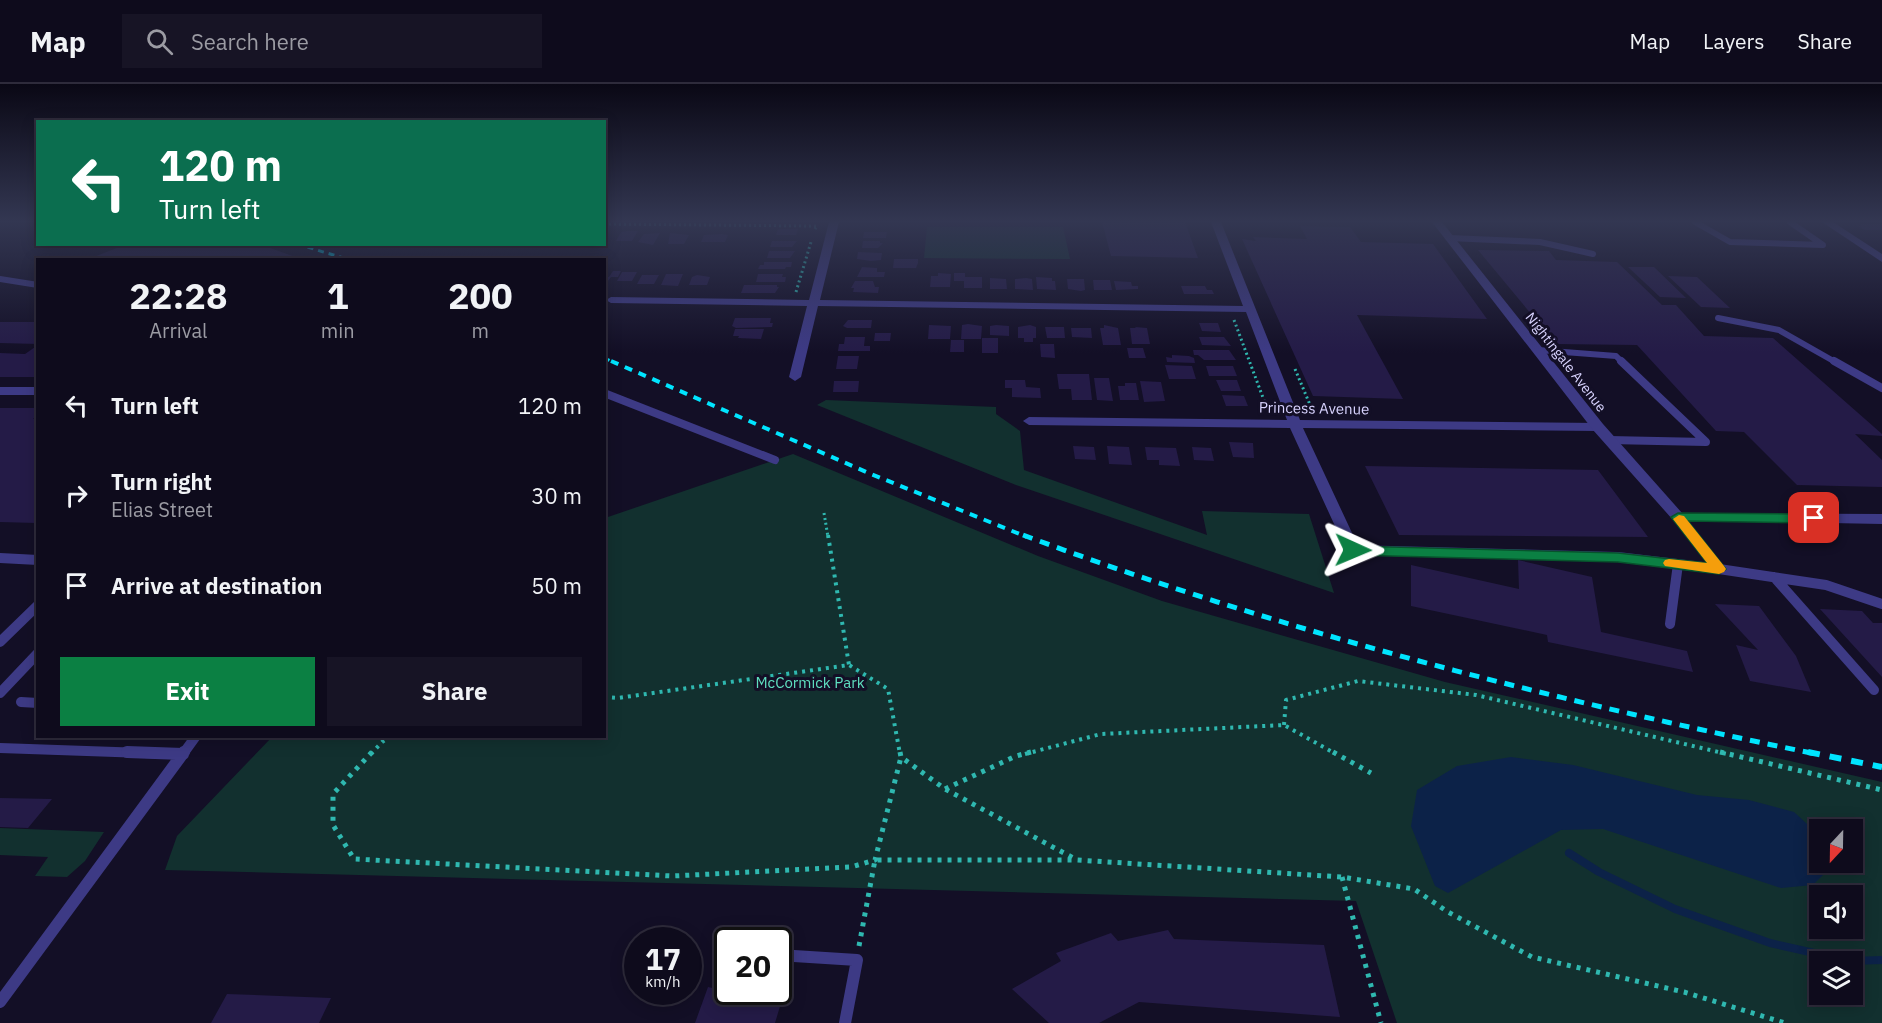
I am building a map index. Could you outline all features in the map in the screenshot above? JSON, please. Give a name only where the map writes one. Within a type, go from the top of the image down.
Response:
[{"type":"street","points":[[795,377],[823,266]]},
{"type":"street","points":[[1233,266],[1295,424],[1353,550]]},
{"type":"street","name":"Nightingale Avenue","points":[[1472,266],[1598,427],[1678,517]]},
{"type":"street","points":[[611,300],[1249,309]]},
{"type":"street","name":"Princess Avenue","points":[[1029,421],[1598,427]]},
{"type":"street","points":[[1678,517],[1882,519]]},
{"type":"lane","points":[[0,279],[36,285]]},
{"type":"lane","points":[[1718,318],[1779,330],[1882,388]]},
{"type":"lane","points":[[1538,350],[1616,356],[1706,442],[1609,440]]},
{"type":"lane","points":[[0,391],[36,391]]},
{"type":"lane","points":[[606,394],[775,460]]},
{"type":"lane","points":[[1678,517],[1719,569]]},
{"type":"lane","points":[[1353,550],[1618,557],[1826,585],[1882,604]]},
{"type":"lane","points":[[0,558],[36,560]]},
{"type":"lane","points":[[1670,624],[1677,564]]},
{"type":"lane","points":[[1774,577],[1874,690]]},
{"type":"lane","points":[[0,642],[36,606]]},
{"type":"lane","points":[[0,693],[36,655]]},
{"type":"lane","points":[[21,702],[36,703]]},
{"type":"lane","points":[[0,1002],[195,738]]},
{"type":"lane","points":[[0,748],[183,754]]},
{"type":"lane","points":[[792,956],[857,960],[845,1023]]},
{"type":"path","points":[[794,298],[804,266]]},
{"type":"path","points":[[1233,316],[1269,415]]},
{"type":"path","points":[[1295,369],[1315,415]]},
{"type":"path","points":[[824,513],[849,665]]},
{"type":"path","points":[[606,697],[618,698],[849,665],[888,689],[901,757],[875,860],[857,960]]},
{"type":"path","points":[[1284,725],[1286,700],[1358,681],[1476,695],[1882,790]]},
{"type":"path","points":[[945,789],[1016,756],[1101,734],[1284,725],[1371,773]]},
{"type":"path","points":[[389,738],[382,742],[333,794],[333,825],[354,860],[672,876],[851,867],[875,860],[1077,860],[1342,878],[1414,889],[1448,912],[1532,957],[1684,992],[1785,1023]]},
{"type":"path","points":[[901,757],[945,789],[1077,860]]},
{"type":"path","points":[[1342,878],[1381,1023]]},
{"type":"green space","points":[[826,400],[996,407],[996,414],[1020,431],[1024,470],[1207,535],[1202,511],[1309,514],[1334,593],[1016,485],[817,405]]},
{"type":"green space","name":"McCormick Park","points":[[793,454],[1038,556],[1162,601],[1445,682],[1882,782],[1882,1023],[1397,1023],[1356,901],[165,870],[177,836],[271,738],[606,738],[606,518]]},
{"type":"green space","points":[[0,828],[104,832],[85,861],[67,877],[35,876],[48,857],[0,855]]},
{"type":"water","points":[[1511,757],[1573,765],[1697,795],[1749,800],[1794,812],[1809,826],[1809,873],[1825,873],[1813,885],[1781,888],[1603,829],[1561,830],[1448,893],[1435,886],[1411,826],[1417,790],[1457,766]]},
{"type":"building","points":[[760,266],[791,266],[785,269],[758,269]]},
{"type":"building","points":[[893,266],[917,266],[916,268],[893,268]]},
{"type":"building","points":[[1254,266],[1449,266],[1487,319],[1357,315],[1403,399],[1313,396]]},
{"type":"building","points":[[1491,266],[1621,266],[1662,305],[1676,305],[1704,336],[1773,338],[1882,434],[1882,436],[1855,434],[1882,460],[1882,487],[1797,485],[1744,432],[1716,431],[1637,345],[1556,344]]},
{"type":"building","points":[[862,267],[877,268],[877,272],[885,272],[884,277],[857,277]]},
{"type":"building","points":[[1628,267],[1654,267],[1686,298],[1660,297]]},
{"type":"building","points":[[613,271],[621,271],[618,277],[611,277],[606,283],[606,277],[609,277]]},
{"type":"building","points":[[622,272],[637,272],[632,281],[617,281]]},
{"type":"building","points":[[938,273],[951,274],[950,287],[930,287],[931,276],[938,276]]},
{"type":"building","points":[[954,273],[965,273],[965,277],[982,277],[982,288],[964,288],[964,281],[954,281]]},
{"type":"building","points":[[666,274],[683,274],[678,286],[661,285]]},
{"type":"building","points":[[758,274],[783,274],[782,277],[786,277],[785,282],[756,282]]},
{"type":"building","points":[[642,275],[659,275],[654,284],[637,284]]},
{"type":"building","points":[[697,275],[710,277],[707,285],[689,285],[692,277]]},
{"type":"building","points":[[1668,276],[1697,277],[1730,308],[1701,307]]},
{"type":"building","points":[[1036,277],[1052,278],[1052,281],[1055,281],[1056,290],[1037,289]]},
{"type":"building","points":[[990,278],[1006,279],[1007,289],[990,289]]},
{"type":"building","points":[[1015,279],[1032,279],[1033,290],[1015,289]]},
{"type":"building","points":[[1067,279],[1084,279],[1085,290],[1068,289]]},
{"type":"building","points":[[1093,280],[1110,280],[1112,290],[1094,290]]},
{"type":"building","points":[[855,281],[873,281],[875,287],[879,287],[878,293],[853,292],[854,288],[851,288]]},
{"type":"building","points":[[1114,281],[1131,282],[1132,286],[1138,286],[1138,289],[1116,290]]},
{"type":"building","points":[[744,285],[777,285],[779,287],[775,293],[741,293]]},
{"type":"building","points":[[1181,286],[1205,286],[1214,294],[1184,294]]},
{"type":"building","points":[[735,318],[771,318],[770,323],[773,323],[772,327],[736,328],[732,326]]},
{"type":"building","points":[[848,320],[872,320],[871,328],[847,328],[843,326]]},
{"type":"building","points":[[0,322],[36,322],[36,344],[0,343]]},
{"type":"building","points":[[1199,323],[1218,323],[1221,332],[1202,331]]},
{"type":"building","points":[[929,325],[951,326],[950,339],[928,339]]},
{"type":"building","points":[[962,325],[982,326],[981,339],[961,339]]},
{"type":"building","points":[[1030,325],[1036,327],[1036,338],[1033,338],[1033,342],[1024,342],[1024,338],[1018,338],[1018,327]]},
{"type":"building","points":[[1104,325],[1118,328],[1121,345],[1103,345],[1100,328],[1104,328]]},
{"type":"building","points":[[990,326],[1009,326],[1009,336],[990,335]]},
{"type":"building","points":[[1045,327],[1064,327],[1065,338],[1047,338]]},
{"type":"building","points":[[1071,328],[1091,328],[1092,338],[1072,337]]},
{"type":"building","points":[[1130,328],[1147,328],[1150,344],[1132,344]]},
{"type":"building","points":[[735,329],[764,329],[761,339],[738,338],[739,336],[733,336]]},
{"type":"building","points":[[875,333],[891,333],[890,341],[874,341]]},
{"type":"building","points":[[845,337],[865,337],[864,346],[870,346],[870,351],[838,351],[839,344],[844,344]]},
{"type":"building","points":[[1199,337],[1224,337],[1231,346],[1202,345]]},
{"type":"building","points":[[982,338],[998,338],[998,353],[982,353]]},
{"type":"building","points":[[951,340],[964,340],[964,352],[950,352]]},
{"type":"building","points":[[1040,344],[1054,344],[1055,358],[1041,357]]},
{"type":"building","points":[[36,346],[36,377],[0,377],[0,353],[25,354]]},
{"type":"building","points":[[1127,348],[1143,348],[1146,358],[1129,358]]},
{"type":"building","points":[[1193,350],[1229,350],[1236,360],[1204,360],[1194,355]]},
{"type":"building","points":[[1172,355],[1189,356],[1194,358],[1195,363],[1167,362],[1166,357],[1172,358]]},
{"type":"building","points":[[838,356],[859,356],[857,369],[836,369]]},
{"type":"building","points":[[1165,365],[1192,366],[1196,379],[1169,379]]},
{"type":"building","points":[[1206,366],[1233,366],[1237,376],[1209,376]]},
{"type":"building","points":[[1057,374],[1089,374],[1092,400],[1072,400],[1071,389],[1059,389]]},
{"type":"building","points":[[1094,378],[1109,378],[1113,401],[1097,400]]},
{"type":"building","points":[[1005,380],[1025,380],[1026,387],[1040,388],[1041,398],[1012,397],[1012,388],[1005,388]]},
{"type":"building","points":[[1216,380],[1237,380],[1241,391],[1221,391]]},
{"type":"building","points":[[834,381],[859,381],[858,392],[833,392]]},
{"type":"building","points":[[1140,381],[1161,382],[1165,401],[1144,402]]},
{"type":"building","points":[[1125,383],[1136,383],[1139,400],[1120,400],[1118,386],[1125,386]]},
{"type":"building","points":[[1222,395],[1244,396],[1248,406],[1226,406]]},
{"type":"building","points":[[0,408],[36,408],[36,417],[33,419],[36,419],[36,523],[0,522]]},
{"type":"building","points":[[1229,442],[1253,443],[1254,458],[1233,457]]},
{"type":"building","points":[[1073,446],[1094,447],[1096,460],[1075,459]]},
{"type":"building","points":[[1107,446],[1129,447],[1132,465],[1109,464]]},
{"type":"building","points":[[1145,447],[1176,448],[1180,466],[1159,465],[1159,460],[1147,460]]},
{"type":"building","points":[[1192,447],[1211,448],[1214,461],[1194,460]]},
{"type":"building","points":[[1365,466],[1598,470],[1648,537],[1399,535]]},
{"type":"building","points":[[1518,560],[1592,577],[1601,632],[1687,651],[1693,672],[1548,642],[1547,635],[1411,606],[1411,565],[1519,589]]},
{"type":"building","points":[[1715,604],[1759,606],[1796,656],[1811,692],[1750,681],[1736,645],[1758,650]]},
{"type":"building","points":[[1820,609],[1862,611],[1873,623],[1882,623],[1882,677]]},
{"type":"building","points":[[0,798],[52,799],[28,828],[0,827]]},
{"type":"building","points":[[1168,930],[1174,939],[1324,945],[1340,1017],[1139,1002],[1099,1023],[1049,1023],[1012,989],[1061,961],[1056,953],[1111,933],[1118,941]]},
{"type":"building","points":[[708,987],[714,988],[714,1005],[780,1005],[775,1023],[695,1023]]},
{"type":"building","points":[[227,994],[331,998],[319,1023],[211,1023]]},
{"type":"waterway","points":[[1569,853],[1599,872],[1675,909],[1770,943],[1850,961],[1882,960]]},
{"type":"railway","points":[[606,359],[615,363]]},
{"type":"railway","points":[[611,361],[871,474],[1027,537]]},
{"type":"railway","points":[[1023,535],[1218,602],[1415,660],[1615,710],[1816,754]]},
{"type":"railway","points":[[1808,752],[1882,767]]},
{"type":"slow traffic","points":[[1669,563],[1719,569],[1679,519]]},
{"type":"route","points":[[1353,550],[1618,557],[1719,569],[1678,517],[1814,518]]}]
